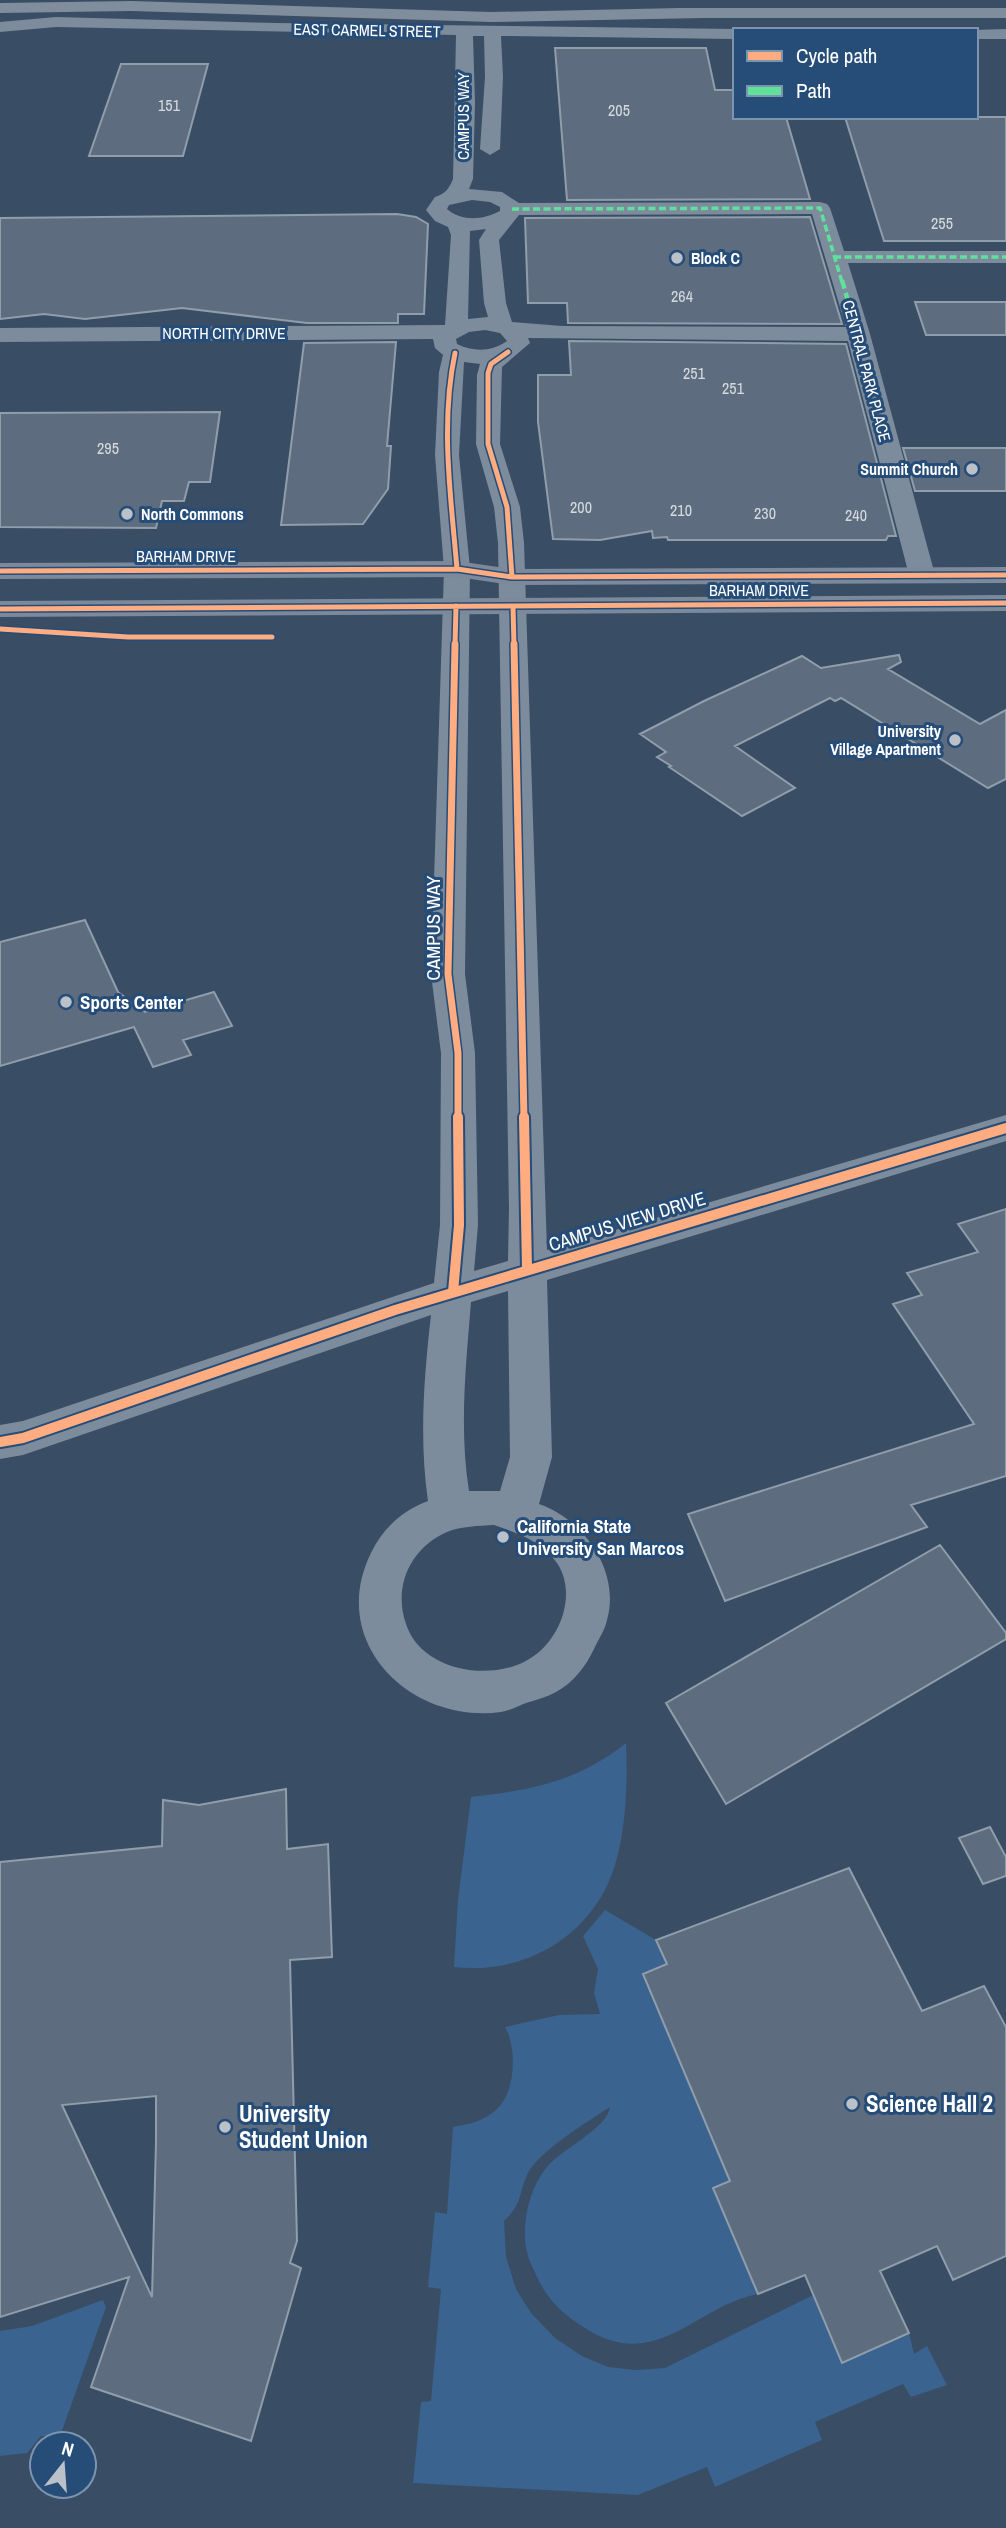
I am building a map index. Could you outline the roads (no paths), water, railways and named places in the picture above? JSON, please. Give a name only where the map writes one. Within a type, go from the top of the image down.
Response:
[{"type":"highway","points":[[358,0],[531,9],[704,13]]},
{"type":"highway","points":[[0,8],[159,6],[491,17],[704,13],[1006,13]]},
{"type":"main road","name":"BARHAM DRIVE","points":[[0,571],[457,569],[512,577],[1006,575]]},
{"type":"main road","name":"BARHAM DRIVE","points":[[456,606],[1006,603]]},
{"type":"main road","points":[[0,609],[456,606]]},
{"type":"street","name":"EAST CARMEL STREET","points":[[0,27],[56,22],[465,32],[733,34]]},
{"type":"street","name":"CAMPUS WAY","points":[[452,1511],[444,1466],[444,1393],[459,1225],[458,1054],[448,974],[457,569],[447,455],[451,340],[461,235],[456,222],[445,219],[436,210],[442,201],[458,191],[463,180],[465,32]]},
{"type":"street","name":"CAMPUS WAY","points":[[491,181],[498,143],[492,32]]},
{"type":"street","points":[[978,34],[1006,34]]},
{"type":"street","points":[[464,149],[498,143]]},
{"type":"street","points":[[451,197],[472,194],[491,181],[510,204],[508,214],[489,240],[495,303],[509,339]]},
{"type":"street","name":"CENTRAL PARK PLACE","points":[[508,214],[820,208],[859,340],[922,575]]},
{"type":"street","points":[[456,222],[481,224],[508,214]]},
{"type":"street","points":[[834,257],[1006,257]]},
{"type":"street","points":[[451,340],[478,324],[509,339],[859,340]]},
{"type":"street","name":"NORTH CITY DRIVE","points":[[0,335],[451,340]]},
{"type":"street","points":[[451,340],[487,357],[509,339]]},
{"type":"street","points":[[509,339],[491,364],[488,373],[488,444],[507,506],[513,606],[531,1457],[514,1511]]},
{"type":"street","name":"NORTH CITY DRIVE","points":[[0,349],[414,345],[451,340]]},
{"type":"street","name":"CAMPUS VIEW DRIVE","points":[[8,1444],[375,1316],[1006,1128]]},
{"type":"street","points":[[494,1507],[514,1511],[543,1523],[567,1542],[583,1567],[590,1596],[586,1625],[571,1652],[548,1674],[517,1688],[483,1694],[449,1689],[419,1675],[396,1653],[382,1626],[377,1597],[383,1568],[399,1543],[423,1524],[452,1511],[494,1507]]},
{"type":"place","name":"Block C","points":[[677,258]]},
{"type":"place","name":"Summit Church","points":[[972,469]]},
{"type":"place","name":"North Commons","points":[[127,514]]},
{"type":"place","name":"University Village Apartment","points":[[955,740]]},
{"type":"place","name":"Sports Center","points":[[66,1002]]},
{"type":"place","name":"California State University San Marcos","points":[[503,1537]]},
{"type":"place","name":"Science Hall 2","points":[[852,2104]]},
{"type":"place","name":"University Student Union","points":[[225,2127]]}]
